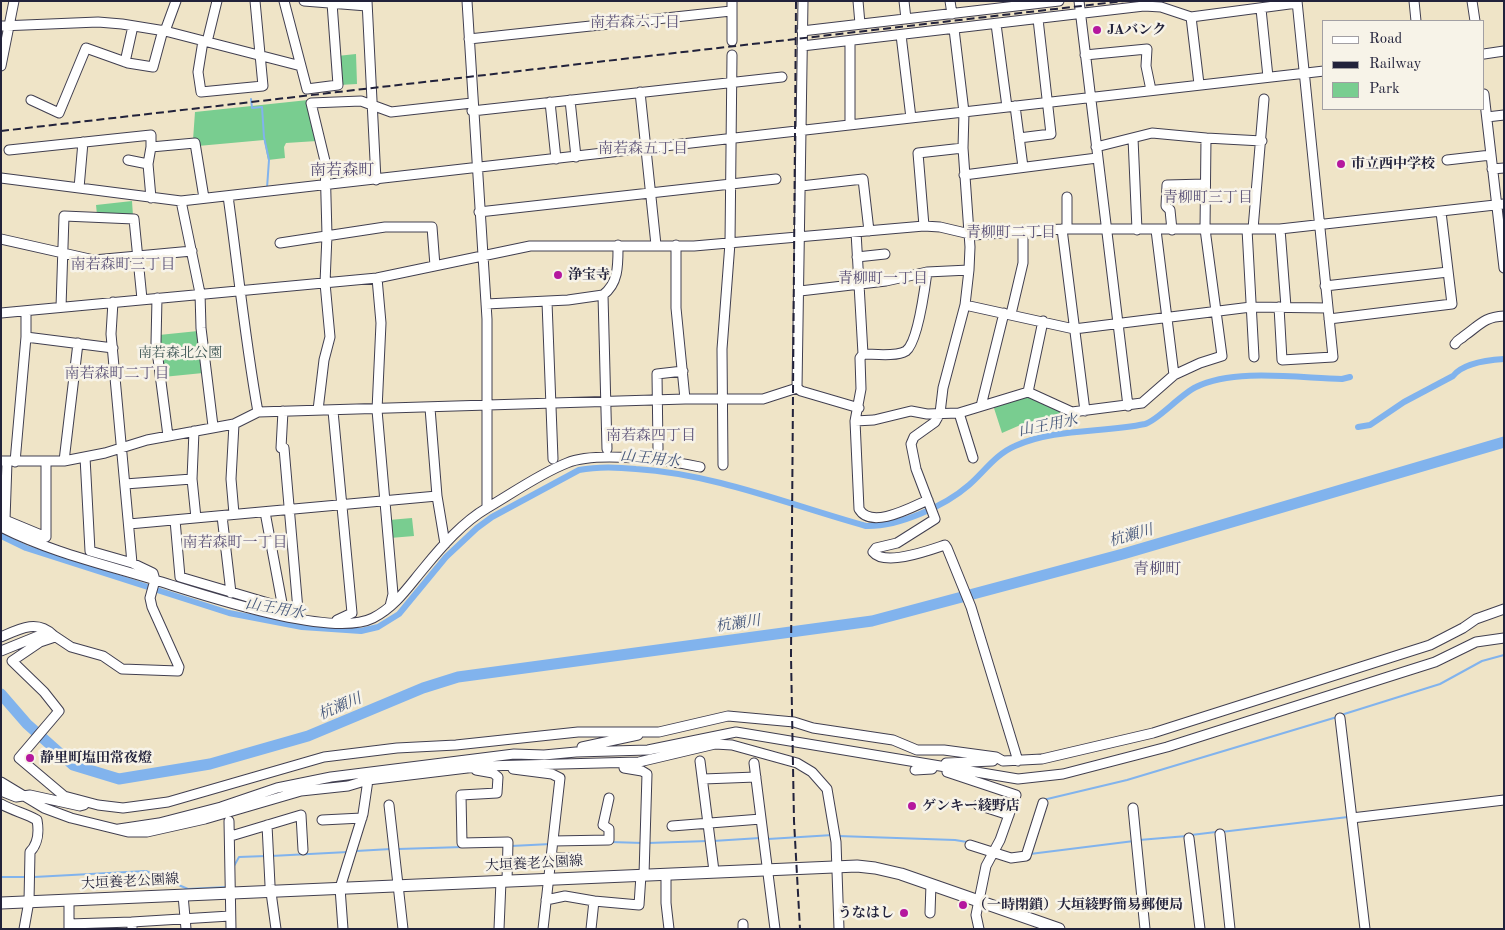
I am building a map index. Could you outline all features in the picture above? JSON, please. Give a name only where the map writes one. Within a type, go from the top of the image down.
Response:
[{"type":"main road","name":"大垣養老公園線","points":[[1,902],[836,866],[875,868],[978,900],[1033,924],[1059,929]]},
{"type":"street","points":[[1,66],[5,27],[14,1]]},
{"type":"street","points":[[31,100],[59,113],[86,48],[125,62],[153,68],[164,31],[176,1]]},
{"type":"street","points":[[217,1],[198,72],[201,92],[263,86],[255,1]]},
{"type":"street","points":[[284,1],[307,89],[338,85],[332,3]]},
{"type":"street","points":[[304,1],[367,4],[376,180]]},
{"type":"street","points":[[467,1],[472,107],[486,304],[487,508]]},
{"type":"street","points":[[797,388],[800,291],[802,1]]},
{"type":"street","points":[[858,1],[860,24]]},
{"type":"street","points":[[904,1],[906,19]]},
{"type":"street","points":[[950,1],[952,14]]},
{"type":"street","points":[[802,31],[952,14],[994,6],[1060,1]]},
{"type":"street","points":[[1079,1],[1128,406]]},
{"type":"street","points":[[1414,1],[1416,20]]},
{"type":"street","points":[[1472,1],[1475,20]]},
{"type":"street","points":[[802,46],[1144,6],[1161,7],[1191,17],[1261,9],[1297,2],[1333,358],[1282,360],[1283,307],[1280,228]]},
{"type":"street","points":[[469,39],[732,6],[732,41]]},
{"type":"street","points":[[1261,9],[1268,77]]},
{"type":"street","points":[[1191,17],[1199,84]]},
{"type":"street","points":[[1019,138],[1051,134],[1038,19]]},
{"type":"street","points":[[5,27],[98,22],[133,26],[164,31],[301,66]]},
{"type":"street","points":[[996,24],[1011,107],[1019,138],[1023,168]]},
{"type":"street","points":[[125,62],[133,26]]},
{"type":"street","points":[[954,29],[964,112],[964,175],[969,234],[969,270],[965,305],[943,388],[940,413],[935,422],[914,436],[911,444],[916,469],[935,518],[897,543],[876,548],[873,552],[879,556],[895,558],[945,545],[965,587],[1018,760]]},
{"type":"street","points":[[901,35],[912,118]]},
{"type":"street","points":[[850,41],[850,125]]},
{"type":"street","points":[[1085,55],[1146,49],[1146,66],[1151,90]]},
{"type":"street","points":[[1485,54],[1504,51]]},
{"type":"street","points":[[723,465],[724,399],[722,336],[730,242],[732,56]]},
{"type":"street","points":[[1,178],[181,201],[1322,71]]},
{"type":"street","points":[[318,410],[324,360],[330,337],[325,283],[327,236],[325,161],[311,103],[349,101],[371,104],[391,112],[550,102],[782,77]]},
{"type":"street","points":[[640,92],[656,245]]},
{"type":"street","points":[[1254,357],[1250,229],[1262,142],[1264,99]]},
{"type":"street","points":[[570,100],[576,157]]},
{"type":"street","points":[[550,102],[556,159]]},
{"type":"street","points":[[1485,102],[1492,169],[1500,205],[1504,268]]},
{"type":"street","points":[[1487,117],[1504,115]]},
{"type":"street","points":[[1096,147],[1152,133],[1262,142]]},
{"type":"street","points":[[9,150],[152,134],[148,164],[151,198]]},
{"type":"street","points":[[1133,138],[1137,230]]},
{"type":"street","points":[[855,421],[874,420],[912,411],[960,413],[1028,392],[1066,411],[1085,411],[1128,406],[1142,403],[1174,376],[1200,363],[1222,356],[1205,229],[1206,138]]},
{"type":"street","points":[[79,188],[83,142]]},
{"type":"street","points":[[151,147],[195,144],[204,198]]},
{"type":"street","points":[[924,226],[918,153],[964,148]]},
{"type":"street","points":[[1447,160],[1491,154]]},
{"type":"street","points":[[964,175],[1097,158]]},
{"type":"street","points":[[128,160],[148,164]]},
{"type":"street","points":[[1492,169],[1504,168]]},
{"type":"street","points":[[479,212],[776,179]]},
{"type":"street","points":[[801,186],[863,179],[869,231]]},
{"type":"street","points":[[1172,230],[1170,210],[1166,206],[1167,185],[1205,184]]},
{"type":"street","points":[[228,196],[246,350],[258,412]]},
{"type":"street","points":[[1067,198],[1064,230],[1085,411]]},
{"type":"street","points":[[181,201],[200,293],[201,328],[213,426]]},
{"type":"street","points":[[1,313],[377,278],[530,246],[676,245],[800,238],[924,226],[940,227],[969,234],[1023,230],[1280,228],[1319,226],[1500,205]]},
{"type":"street","points":[[1329,319],[1452,304],[1441,212]]},
{"type":"street","points":[[61,307],[64,216],[134,219],[142,300]]},
{"type":"street","points":[[280,243],[385,227],[432,227],[435,266]]},
{"type":"street","points":[[982,406],[1023,264],[1023,230]]},
{"type":"street","points":[[1156,230],[1174,376]]},
{"type":"street","points":[[856,232],[863,354],[860,358],[859,408],[855,421],[859,509],[861,514],[870,518],[884,517],[929,504]]},
{"type":"street","points":[[1,240],[94,260],[192,251]]},
{"type":"street","points":[[486,304],[548,302],[603,295],[611,289],[618,270],[618,245]]},
{"type":"street","points":[[676,245],[676,308],[685,399]]},
{"type":"street","points":[[857,257],[885,254]]},
{"type":"street","points":[[800,291],[858,284],[927,272],[969,270]]},
{"type":"street","points":[[863,354],[902,352],[910,346],[919,322],[927,272]]},
{"type":"street","points":[[1325,286],[1448,272]]},
{"type":"street","points":[[377,278],[381,323],[377,410],[393,594],[388,609]]},
{"type":"street","points":[[603,295],[607,449]]},
{"type":"street","points":[[157,298],[156,343],[168,436]]},
{"type":"street","points":[[113,302],[111,334],[132,563]]},
{"type":"street","points":[[548,302],[553,459]]},
{"type":"street","points":[[965,305],[1074,329],[1251,308],[1328,308]]},
{"type":"street","points":[[26,311],[26,337],[8,462],[6,520],[46,537],[46,462]]},
{"type":"street","points":[[1455,344],[1457,340],[1465,336],[1476,325],[1497,316],[1504,316]]},
{"type":"street","points":[[1028,392],[1043,322]]},
{"type":"street","points":[[26,337],[113,348]]},
{"type":"street","points":[[64,461],[78,343]]},
{"type":"street","points":[[658,449],[658,374],[683,372]]},
{"type":"street","points":[[8,462],[64,461],[85,457],[213,426],[234,424],[258,412],[377,410],[685,399],[763,399],[797,388]]},
{"type":"street","points":[[797,388],[800,391],[859,408]]},
{"type":"street","points":[[430,408],[437,496],[445,544]]},
{"type":"street","points":[[283,411],[280,448],[284,448],[298,610]]},
{"type":"street","points":[[325,622],[347,617],[352,613],[333,411]]},
{"type":"street","points":[[960,413],[972,458]]},
{"type":"street","points":[[234,424],[231,479],[234,514]]},
{"type":"street","points":[[194,431],[192,479],[196,518]]},
{"type":"street","points":[[1,637],[33,625],[48,630],[71,646],[103,656],[122,668],[178,671],[179,667],[168,638],[152,608],[153,574],[132,563],[90,550],[85,457]]},
{"type":"street","points":[[1,527],[44,546],[153,585],[249,608],[325,622],[342,623],[371,619],[388,609],[445,544],[476,514],[568,462],[604,458],[671,462],[700,467]]},
{"type":"street","points":[[125,484],[192,479]]},
{"type":"street","points":[[129,524],[437,496]]},
{"type":"street","points":[[175,520],[180,577],[275,605],[282,603],[266,512]]},
{"type":"street","points":[[222,516],[231,593]]},
{"type":"street","points":[[915,770],[937,767],[945,763],[1063,756],[1184,724],[1430,645],[1463,628],[1476,618],[1504,609]]},
{"type":"street","points":[[1,651],[38,636],[53,635]]},
{"type":"street","points":[[53,635],[52,638],[40,642],[12,661],[44,692],[58,711],[19,758],[64,796],[85,802],[122,808],[156,804],[324,757],[578,732],[668,731],[718,718],[740,716],[794,722],[814,728],[893,740],[917,750],[944,750],[996,758],[1003,761]]},
{"type":"street","points":[[119,828],[159,823],[221,807],[277,788],[330,777],[514,754],[544,755],[664,748],[736,732],[1018,779],[1064,774],[1167,747],[1435,662],[1476,642],[1504,638]]},
{"type":"street","points":[[1340,718],[1365,929]]},
{"type":"street","points":[[539,765],[544,761],[570,756],[580,748],[653,732]]},
{"type":"street","points":[[1,782],[44,808],[71,818],[147,832],[204,819],[301,791],[348,786],[368,780],[509,765],[616,764],[647,761],[723,744],[742,747],[797,763],[812,772],[827,789],[836,842],[839,929]]},
{"type":"street","points":[[546,900],[565,896],[594,901],[640,905],[643,875],[646,774],[642,770],[581,756],[576,752]]},
{"type":"street","points":[[700,761],[714,871]]},
{"type":"street","points":[[754,763],[775,929]]},
{"type":"street","points":[[509,765],[515,770],[552,774],[560,778],[543,929]]},
{"type":"street","points":[[937,767],[1016,795],[994,853],[986,866],[976,915],[979,929]]},
{"type":"street","points":[[472,768],[493,773],[498,777],[497,793],[461,795],[462,844],[508,842],[499,929]]},
{"type":"street","points":[[703,779],[756,777]]},
{"type":"street","points":[[343,929],[340,888],[362,818],[368,780]]},
{"type":"street","points":[[1,791],[16,797],[30,795],[80,806],[83,806],[85,802]]},
{"type":"street","points":[[553,841],[609,840],[610,829],[603,825],[608,798]]},
{"type":"street","points":[[1352,818],[1504,800]]},
{"type":"street","points":[[970,845],[1011,858],[1026,856],[1043,803]]},
{"type":"street","points":[[1,804],[12,811],[24,812],[37,820],[39,830],[34,848],[30,852],[29,902],[24,929]]},
{"type":"street","points":[[389,805],[403,929]]},
{"type":"street","points":[[978,805],[1009,815]]},
{"type":"street","points":[[1133,808],[1145,929]]},
{"type":"street","points":[[231,836],[301,815],[303,850]]},
{"type":"street","points":[[322,820],[362,818]]},
{"type":"street","points":[[672,826],[761,819]]},
{"type":"street","points":[[229,821],[231,836],[231,929]]},
{"type":"street","points":[[267,825],[271,891],[276,929]]},
{"type":"street","points":[[1220,834],[1230,929]]},
{"type":"street","points":[[1190,838],[1200,929]]},
{"type":"street","points":[[551,858],[573,858]]},
{"type":"street","points":[[666,874],[666,903],[669,929]]},
{"type":"street","points":[[930,913],[931,884]]},
{"type":"street","points":[[183,895],[186,924]]},
{"type":"street","points":[[69,900],[69,926],[186,924],[230,916]]},
{"type":"street","points":[[592,929],[594,901]]},
{"type":"green space","points":[[356,54],[357,84],[339,85],[337,56]]},
{"type":"green space","points":[[308,100],[317,141],[286,143],[284,147],[285,158],[268,160],[264,140],[198,146],[193,140],[195,112]]},
{"type":"green space","points":[[132,201],[133,216],[97,215],[96,205]]},
{"type":"green space","name":"南若森北公園","points":[[198,331],[203,373],[163,377],[159,335]]},
{"type":"green space","points":[[1028,393],[1061,410],[1058,417],[1025,423],[1002,433],[993,405]]},
{"type":"green space","points":[[412,518],[414,536],[390,538],[389,520]]},
{"type":"waterway","points":[[251,99],[252,108],[262,107],[264,137],[269,160],[267,188]]},
{"type":"waterway","name":"山王用水","points":[[1358,427],[1370,425],[1404,402],[1453,376],[1469,365],[1483,361],[1504,359]]},
{"type":"waterway","name":"山王用水","points":[[1,536],[26,548],[229,613],[302,627],[361,631],[378,627],[399,614],[446,557],[477,528],[492,517],[579,470],[601,467],[622,468],[695,477],[866,526],[879,525],[920,514],[959,493],[1008,449],[1046,436],[1145,424],[1156,418],[1190,390],[1211,381],[1248,376],[1342,379],[1350,377]]},
{"type":"waterway","name":"杭瀬川","points":[[1,694],[27,724],[73,765],[119,779],[210,764],[308,736],[423,688],[458,677],[872,621],[1123,554],[1504,442]]},
{"type":"waterway","points":[[1341,715],[1440,684],[1482,661],[1504,655]]},
{"type":"waterway","points":[[1043,800],[1127,780],[1337,717]]},
{"type":"waterway","points":[[1221,832],[1348,817]]},
{"type":"waterway","points":[[1191,835],[1216,832]]},
{"type":"waterway","points":[[768,839],[833,835]]},
{"type":"waterway","points":[[838,836],[967,842]]},
{"type":"waterway","points":[[1139,840],[1187,836]]},
{"type":"waterway","points":[[713,841],[760,838]]},
{"type":"waterway","points":[[648,843],[708,841]]},
{"type":"waterway","points":[[1030,854],[1134,841]]},
{"type":"waterway","points":[[610,842],[643,843]]},
{"type":"waterway","points":[[511,846],[551,844]]},
{"type":"waterway","points":[[398,849],[463,847]]},
{"type":"waterway","points":[[356,851],[391,849]]},
{"type":"waterway","points":[[271,856],[348,852]]},
{"type":"waterway","points":[[234,866],[239,857],[266,856]]},
{"type":"waterway","points":[[34,877],[146,871],[188,889],[227,887]]},
{"type":"waterway","points":[[1,877],[26,877]]},
{"type":"railway","points":[[796,1],[791,656],[794,821],[800,929]]},
{"type":"railway","points":[[1,131],[1124,1]]},
{"type":"place","name":"JAバンク","points":[[1097,30]]},
{"type":"place","name":"市立西中学校","points":[[1341,164]]},
{"type":"place","name":"浄宝寺","points":[[558,275]]},
{"type":"place","name":"静里町塩田常夜燈","points":[[30,758]]},
{"type":"place","name":"ゲンキー綾野店","points":[[912,806]]},
{"type":"place","name":"（一時閉鎖）大垣綾野簡易郵便局","points":[[963,905]]},
{"type":"place","name":"うなはし","points":[[904,913]]},
{"type":"district","name":"南若森六丁目","points":[[635,23]]},
{"type":"district","name":"南若森五丁目","points":[[643,149]]},
{"type":"district","name":"南若森町","points":[[342,171]]},
{"type":"district","name":"青柳町三丁目","points":[[1208,198]]},
{"type":"district","name":"青柳町二丁目","points":[[1011,233]]},
{"type":"district","name":"南若森町三丁目","points":[[123,265]]},
{"type":"district","name":"青柳町一丁目","points":[[883,279]]},
{"type":"district","name":"南若森町二丁目","points":[[117,374]]},
{"type":"district","name":"南若森四丁目","points":[[651,436]]},
{"type":"district","name":"南若森町一丁目","points":[[235,543]]},
{"type":"district","name":"青柳町","points":[[1157,570]]}]
